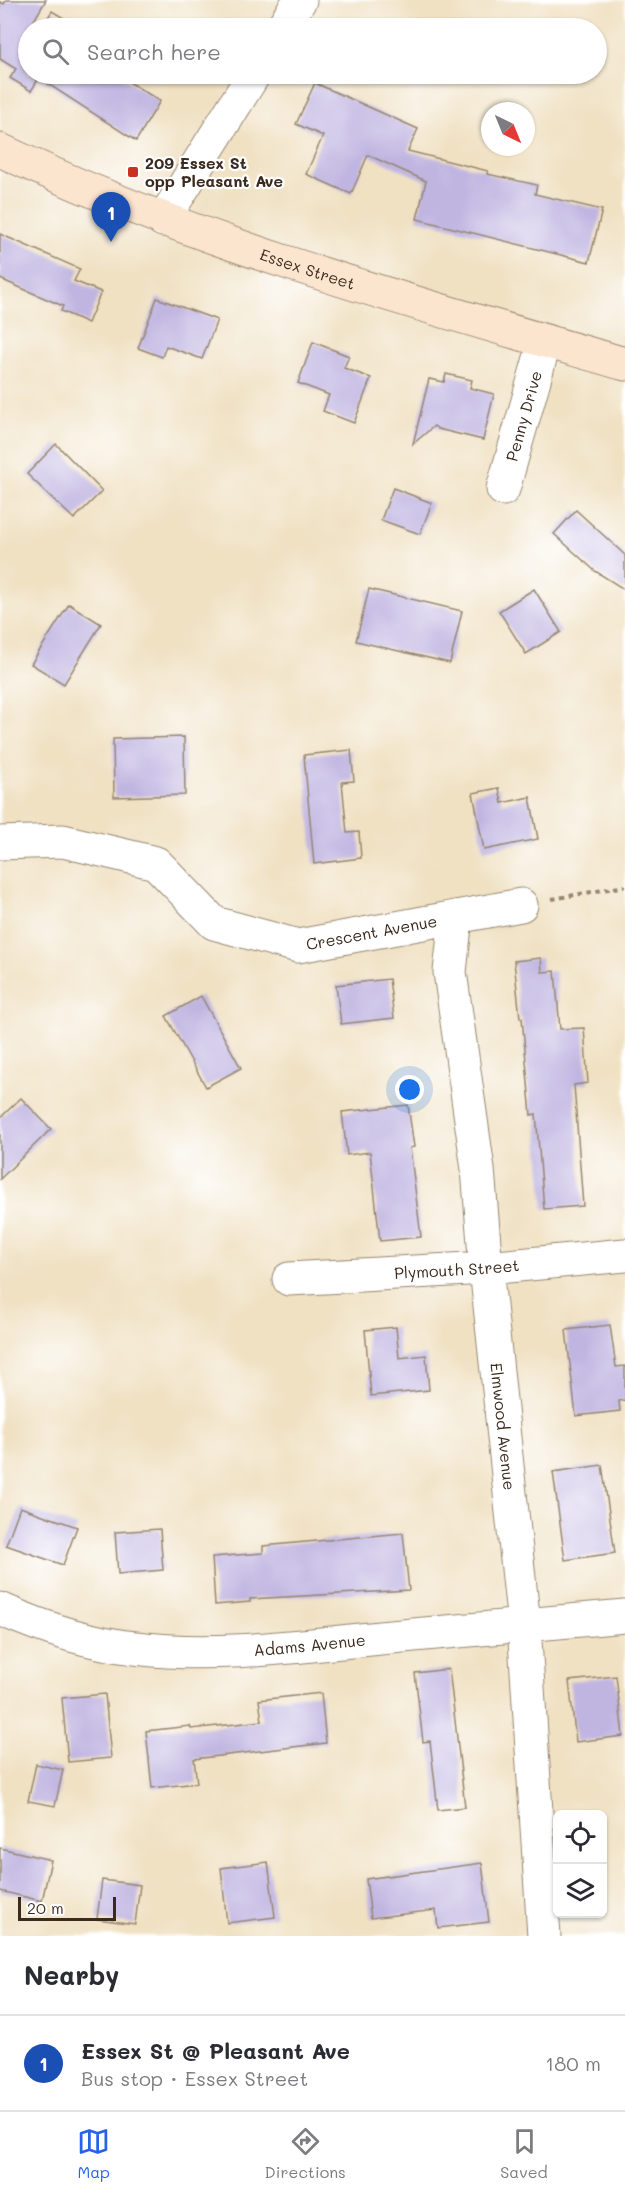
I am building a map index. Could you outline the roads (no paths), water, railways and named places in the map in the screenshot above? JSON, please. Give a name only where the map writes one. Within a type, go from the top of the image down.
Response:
[{"type":"main road","name":"Essex Street","points":[[0,150],[78,186],[163,219],[306,268],[625,364]]},
{"type":"street","points":[[288,18],[300,0]]},
{"type":"street","points":[[163,219],[248,84]]},
{"type":"street","name":"Penny Drive","points":[[502,489],[545,341]]},
{"type":"street","name":"Crescent Avenue","points":[[0,843],[63,841],[156,863],[214,923],[298,946],[521,905]]},
{"type":"street","name":"Elmwood Avenue","points":[[456,917],[450,972],[478,1169],[486,1268],[524,1625],[544,1936]]},
{"type":"street","name":"Plymouth Street","points":[[288,1279],[486,1268],[625,1255]]},
{"type":"street","name":"Adams Avenue","points":[[0,1609],[37,1624],[102,1643],[188,1652],[291,1647],[625,1616]]},
{"type":"place","name":"209 Essex St opp Pleasant Ave","points":[[133,172]]},
{"type":"place","name":"Essex St @ Pleasant Ave","points":[[111,242]]}]
